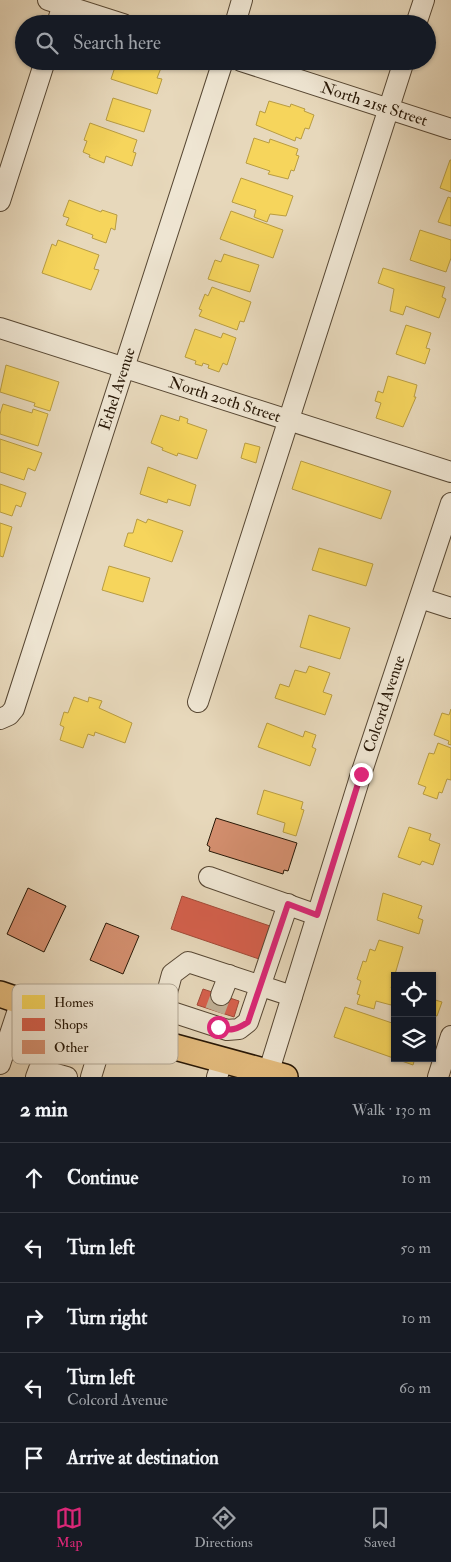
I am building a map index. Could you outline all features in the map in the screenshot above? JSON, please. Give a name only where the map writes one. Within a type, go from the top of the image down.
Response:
[{"type":"main road","points":[[178,1050],[217,1064],[274,1075]]},
{"type":"street","points":[[238,15],[242,0]]},
{"type":"street","points":[[419,15],[424,0]]},
{"type":"street","points":[[57,15],[58,2],[96,15]]},
{"type":"street","points":[[0,201],[42,70]]},
{"type":"street","name":"Ethel Avenue","points":[[5,717],[14,709],[220,70]]},
{"type":"street","name":"North 21st Street","points":[[269,70],[451,129]]},
{"type":"street","points":[[198,702],[401,70]]},
{"type":"street","name":"North 20th Street","points":[[0,328],[451,472]]},
{"type":"street","name":"Colcord Avenue","points":[[274,1075],[292,996],[317,915],[361,774],[451,503]]},
{"type":"street","points":[[420,598],[451,608]]},
{"type":"street","points":[[209,877],[317,915]]},
{"type":"street","points":[[178,1011],[216,1015],[227,1030],[239,1028],[248,1022],[288,904]]},
{"type":"street","points":[[169,984],[172,974],[188,962],[292,996]]},
{"type":"street","points":[[217,1064],[216,1015],[229,975]]},
{"type":"street","points":[[0,1064],[10,998]]},
{"type":"street","points":[[438,1077],[451,1036]]},
{"type":"street","points":[[91,1077],[95,1064]]},
{"type":"street","points":[[36,1077],[39,1069],[67,1077]]},
{"type":"building: Homes","points":[[114,70],[160,70],[157,78],[162,79],[157,94],[111,79]]},
{"type":"building: Homes","points":[[113,98],[151,110],[144,132],[106,120]]},
{"type":"building: Homes","points":[[269,101],[290,107],[291,104],[305,109],[304,111],[314,115],[309,129],[305,128],[301,139],[296,137],[295,141],[256,125],[260,111],[265,113]]},
{"type":"building: Homes","points":[[90,123],[137,140],[133,152],[136,153],[132,166],[106,156],[104,163],[89,157],[90,155],[83,152],[87,141],[84,140]]},
{"type":"building: Homes","points":[[254,138],[269,143],[270,139],[298,149],[296,155],[299,156],[294,171],[291,170],[288,179],[268,174],[270,171],[246,163]]},
{"type":"building: Homes","points":[[451,160],[451,192],[440,188]]},
{"type":"building: Homes","points":[[241,178],[293,196],[286,216],[270,214],[267,222],[254,217],[256,210],[232,202]]},
{"type":"building: Homes","points":[[448,197],[451,198],[451,226],[438,222]]},
{"type":"building: Homes","points":[[69,200],[101,212],[102,210],[117,215],[115,230],[111,228],[106,243],[92,238],[93,235],[66,225],[69,218],[63,216]]},
{"type":"building: Homes","points":[[231,211],[283,230],[273,258],[220,239]]},
{"type":"building: Homes","points":[[420,230],[451,240],[451,258],[446,272],[410,260]]},
{"type":"building: Homes","points":[[58,240],[99,255],[94,269],[99,270],[91,290],[42,273],[52,244],[56,246]]},
{"type":"building: Homes","points":[[224,254],[259,265],[250,292],[208,279],[215,260],[221,262]]},
{"type":"building: Homes","points":[[383,268],[445,287],[442,297],[446,299],[439,318],[406,306],[403,315],[390,311],[394,289],[378,283]]},
{"type":"building: Homes","points":[[212,287],[251,302],[244,322],[240,321],[237,330],[199,316],[202,310],[199,309],[205,294],[208,296]]},
{"type":"building: Homes","points":[[406,325],[431,333],[426,348],[430,349],[425,364],[396,354]]},
{"type":"building: Homes","points":[[195,329],[221,338],[223,333],[236,338],[227,365],[223,363],[219,372],[208,368],[209,365],[203,363],[202,366],[195,364],[196,361],[185,357]]},
{"type":"building: Homes","points":[[6,365],[59,382],[50,411],[34,406],[35,403],[0,392]]},
{"type":"building: Homes","points":[[388,376],[417,385],[414,397],[416,397],[403,427],[376,418],[381,403],[375,401],[378,391],[383,393]]},
{"type":"building: Homes","points":[[3,404],[32,413],[33,409],[48,414],[38,446],[0,434],[0,414]]},
{"type":"building: Homes","points":[[161,415],[179,421],[180,416],[188,419],[187,423],[207,430],[197,459],[178,453],[177,456],[151,443]]},
{"type":"building: Homes","points":[[0,439],[42,453],[35,471],[28,468],[24,480],[0,472]]},
{"type":"building: Homes","points":[[245,443],[260,447],[256,463],[241,458]]},
{"type":"building: Homes","points":[[301,461],[391,491],[381,519],[292,489]]},
{"type":"building: Homes","points":[[148,467],[196,485],[190,506],[168,499],[167,503],[140,494]]},
{"type":"building: Homes","points":[[0,484],[26,493],[21,507],[16,505],[12,516],[0,512]]},
{"type":"building: Homes","points":[[137,519],[146,523],[148,519],[183,531],[172,562],[124,546],[128,533],[133,533]]},
{"type":"building: Homes","points":[[0,523],[12,527],[3,557],[0,556]]},
{"type":"building: Homes","points":[[319,548],[373,564],[366,586],[312,570]]},
{"type":"building: Homes","points":[[109,566],[150,578],[143,602],[102,590]]},
{"type":"building: Homes","points":[[309,615],[350,628],[340,659],[300,647]]},
{"type":"building: Homes","points":[[309,666],[330,673],[323,692],[332,695],[325,715],[275,698],[280,684],[289,687],[295,670],[306,673]]},
{"type":"building: Homes","points":[[74,697],[88,702],[89,697],[102,701],[99,708],[132,723],[125,743],[95,732],[94,736],[88,734],[83,748],[60,740],[64,727],[60,725],[64,712],[68,713]]},
{"type":"building: Homes","points":[[451,709],[451,745],[448,744],[449,741],[434,735],[442,713],[449,715]]},
{"type":"building: Homes","points":[[267,723],[303,737],[305,731],[316,735],[312,747],[316,749],[310,766],[258,747]]},
{"type":"building: Homes","points":[[438,743],[451,748],[451,780],[447,779],[442,793],[439,792],[437,799],[423,794],[426,787],[418,784],[429,753],[434,754]]},
{"type":"building: Homes","points":[[264,790],[303,802],[301,809],[304,810],[296,836],[283,832],[285,823],[257,814]]},
{"type":"building: Homes","points":[[409,827],[431,834],[429,840],[440,844],[433,865],[422,861],[420,865],[398,857]]},
{"type":"building: Homes","points":[[383,893],[422,906],[418,918],[423,920],[419,934],[377,920]]},
{"type":"building: Homes","points":[[379,940],[403,947],[396,972],[391,972],[391,1005],[376,1001],[374,1009],[357,1004],[360,995],[357,994],[361,981],[357,979],[363,961],[366,962],[370,949],[375,951]]},
{"type":"building: Homes","points":[[436,1000],[442,1002],[436,1016]]},
{"type":"building: Homes","points":[[345,1007],[391,1023],[391,1057],[334,1037]]},
{"type":"building: Shops","points":[[182,896],[270,926],[259,959],[171,929]]},
{"type":"building: Shops","points":[[203,989],[239,1001],[234,1017],[197,1005]]},
{"type":"building: Other","points":[[216,818],[297,843],[288,871],[284,870],[283,874],[209,851],[210,847],[207,845]]},
{"type":"building: Other","points":[[28,888],[66,906],[44,952],[7,934]]},
{"type":"building: Other","points":[[106,923],[139,936],[123,974],[90,960]]},
{"type":"tunnel","points":[[215,1011],[221,995]]},
{"type":"route","points":[[218,1027],[227,1030],[239,1028],[248,1022],[288,904],[317,915],[361,774]]}]
